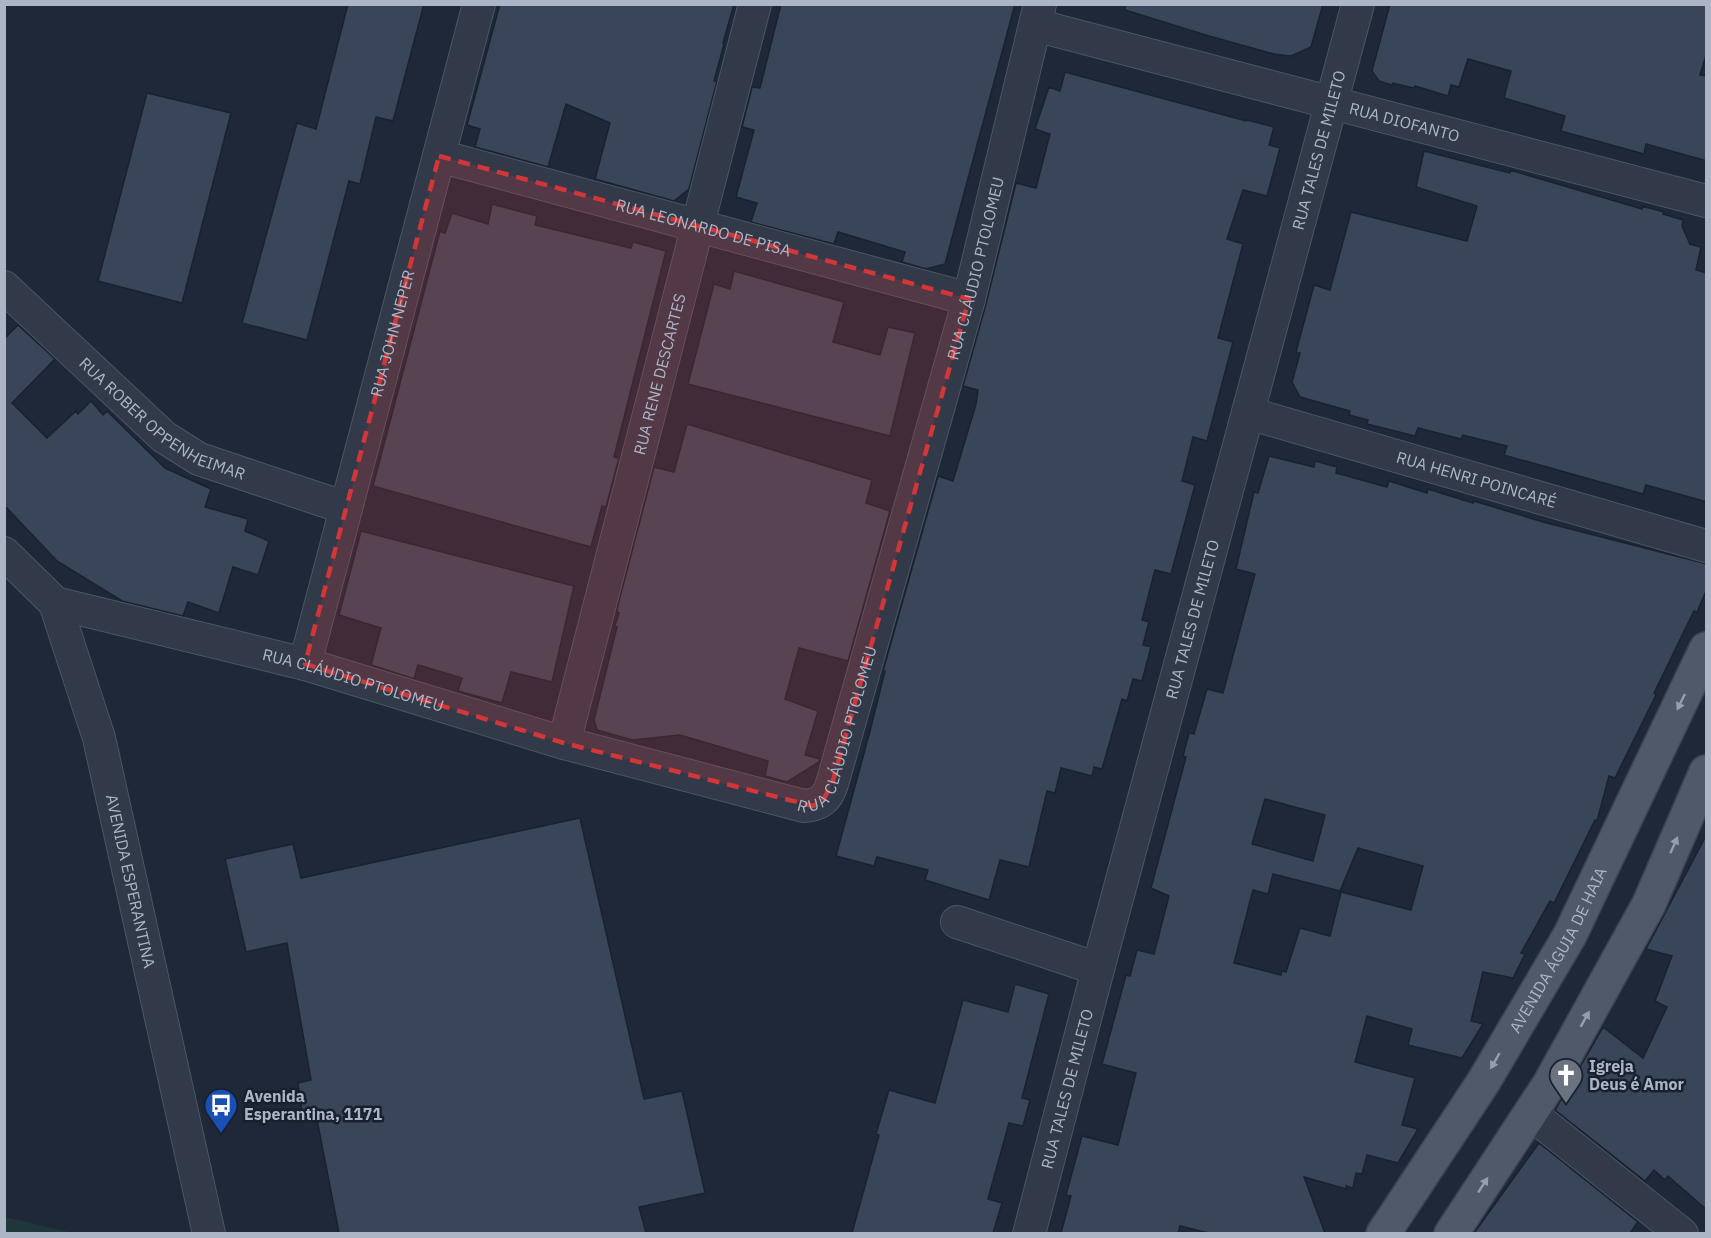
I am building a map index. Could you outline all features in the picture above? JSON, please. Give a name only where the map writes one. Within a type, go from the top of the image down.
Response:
[{"type":"main road","name":"AVENIDA ÁGUIA DE HAIA","points":[[1383,1233],[1484,1081],[1570,935],[1707,649]]},
{"type":"main road","points":[[1451,1233],[1550,1083],[1649,904],[1707,772]]},
{"type":"street","name":"RUA JOHN NEPER","points":[[305,663],[479,4]]},
{"type":"street","name":"RUA RENE DESCARTES","points":[[564,744],[755,4]]},
{"type":"street","name":"RUA TALES DE MILETO","points":[[1029,1233],[1358,4]]},
{"type":"street","name":"RUA DIOFANTO","points":[[1038,15],[1333,102],[1707,201]]},
{"type":"street","name":"RUA CLÁUDIO PTOLOMEU","points":[[55,603],[305,663],[564,744],[804,806],[813,806],[822,802],[829,794],[832,784],[969,299],[1038,15]]},
{"type":"street","name":"RUA LEONARDO DE PISA","points":[[439,156],[969,299]]},
{"type":"street","name":"RUA ROBER OPPENHEIMAR","points":[[4,287],[164,437],[179,447],[199,459],[346,508]]},
{"type":"street","name":"RUA HENRI POINCARÉ","points":[[1248,413],[1707,546]]},
{"type":"street","name":"AVENIDA ESPERANTINA","points":[[4,553],[55,603],[99,738],[209,1233]]},
{"type":"street","points":[[957,922],[1098,969]]},
{"type":"street","points":[[1530,1113],[1682,1233]]},
{"type":"highlighted area","points":[[439,156],[969,299],[832,784],[822,802],[813,806],[564,743],[305,664]]},
{"type":"green space","points":[[5,1217],[73,1233],[5,1233]]},
{"type":"building","points":[[348,4],[424,4],[393,121],[376,117],[360,184],[349,181],[307,340],[242,323],[297,123],[316,129]]},
{"type":"building","points":[[500,4],[734,4],[689,189],[674,201],[595,179],[610,123],[566,104],[548,167],[475,147],[480,129],[467,125]]},
{"type":"building","points":[[781,4],[1015,4],[945,264],[926,269],[902,262],[905,252],[838,232],[834,244],[751,222],[757,203],[736,197],[754,130],[742,127],[752,87],[760,88]]},
{"type":"building","points":[[1125,4],[1323,4],[1311,47],[1291,56],[1274,54],[1209,36],[1125,10]]},
{"type":"building","points":[[1390,4],[1707,4],[1707,52],[1700,75],[1707,76],[1707,161],[1646,144],[1644,154],[1561,131],[1565,116],[1504,98],[1511,71],[1468,59],[1459,87],[1451,85],[1448,96],[1415,86],[1414,88],[1393,83],[1392,85],[1379,81],[1372,71]]},
{"type":"building","points":[[1065,72],[1274,127],[1269,145],[1280,148],[1267,196],[1243,190],[1227,239],[1243,244],[1218,338],[1233,342],[1207,441],[1193,437],[1182,481],[1195,485],[1171,574],[1155,570],[1142,620],[1149,622],[1143,645],[1151,647],[1142,681],[1133,679],[1127,701],[1122,699],[1102,769],[1094,767],[1092,776],[1061,768],[1055,793],[1047,791],[1029,867],[1000,860],[989,900],[925,880],[928,870],[877,857],[874,866],[836,856],[870,731],[885,671],[883,671],[938,476],[953,481],[976,404],[978,390],[963,386],[1016,183],[1036,188],[1050,134],[1035,129],[1049,87],[1060,91]]},
{"type":"building","points":[[147,93],[231,113],[182,303],[98,281]]},
{"type":"building","points":[[1424,151],[1510,173],[1510,170],[1642,209],[1642,206],[1664,212],[1663,214],[1683,220],[1682,226],[1690,244],[1701,247],[1696,270],[1707,273],[1707,502],[1646,485],[1643,494],[1504,455],[1507,446],[1463,435],[1461,439],[1418,428],[1415,436],[1367,424],[1368,420],[1349,415],[1350,411],[1300,397],[1292,382],[1300,353],[1296,352],[1314,285],[1330,290],[1351,212],[1467,241],[1477,206],[1416,187]]},
{"type":"building","points":[[492,204],[537,216],[535,225],[631,248],[633,242],[666,251],[614,457],[619,458],[606,507],[602,506],[591,547],[373,486],[440,231],[445,233],[452,213],[488,224]]},
{"type":"building","points":[[734,271],[844,302],[833,342],[880,355],[888,327],[915,333],[890,436],[688,384],[714,284],[730,289]]},
{"type":"building","points":[[18,325],[55,359],[12,403],[47,438],[76,411],[78,414],[91,401],[103,415],[107,411],[165,468],[211,489],[205,507],[248,519],[245,531],[269,541],[258,575],[233,567],[219,613],[188,602],[183,616],[122,601],[57,561],[4,505],[4,339]]},
{"type":"building","points":[[687,424],[872,480],[866,503],[890,511],[848,661],[799,648],[785,699],[818,711],[805,755],[820,759],[819,762],[787,782],[765,776],[768,761],[680,735],[632,740],[597,730],[594,720],[617,627],[615,626],[619,613],[617,613],[618,605],[654,467],[674,472]]},
{"type":"building","points":[[1269,456],[1314,467],[1315,461],[1337,467],[1336,473],[1387,487],[1389,481],[1427,493],[1428,489],[1543,522],[1707,564],[1707,589],[1654,693],[1656,695],[1615,778],[1609,776],[1597,821],[1595,820],[1554,903],[1550,901],[1521,953],[1525,954],[1513,978],[1483,972],[1471,1021],[1483,1024],[1462,1058],[1408,1045],[1412,1029],[1367,1016],[1355,1062],[1415,1078],[1402,1125],[1418,1129],[1398,1163],[1367,1155],[1362,1174],[1356,1173],[1353,1188],[1346,1186],[1346,1189],[1304,1177],[1325,1233],[1208,1233],[1180,1226],[1178,1233],[1061,1233],[1071,1196],[1066,1195],[1082,1136],[1118,1145],[1136,1073],[1102,1064],[1126,975],[1130,976],[1137,950],[1154,954],[1169,896],[1151,888],[1186,757],[1183,756],[1189,733],[1194,734],[1207,689],[1223,693],[1255,574],[1236,569],[1254,492],[1258,493]],"holes":[[[1265,799],[1325,815],[1313,861],[1252,844]],[[1358,848],[1423,866],[1411,910],[1341,892],[1330,936],[1300,928],[1286,972],[1282,971],[1281,975],[1234,963],[1253,890],[1268,894],[1273,874],[1340,891]]]},
{"type":"building","points":[[361,531],[574,586],[552,682],[511,672],[502,703],[458,691],[462,678],[418,665],[414,679],[371,665],[381,628],[339,615]]},
{"type":"building","points":[[580,818],[644,1099],[682,1091],[705,1193],[639,1207],[646,1233],[339,1233],[315,1109],[302,1111],[298,1083],[311,1080],[287,943],[246,952],[225,859],[293,844],[301,878]]},
{"type":"building","points":[[1707,834],[1707,1210],[1668,1176],[1665,1180],[1654,1170],[1645,1181],[1555,1110],[1603,1027],[1643,1058],[1667,1007],[1655,1001],[1672,956],[1646,949]]},
{"type":"building","points":[[1015,984],[1049,994],[1022,1098],[1030,1100],[1023,1126],[1009,1123],[988,1199],[1002,1203],[993,1233],[852,1233],[889,1090],[935,1103],[963,1000],[1008,1012]]},
{"type":"building","points":[[1539,1143],[1638,1222],[1630,1233],[1474,1233]]},
{"type":"place","name":"Igreja Deus é Amor","points":[[1566,1104]]},
{"type":"place","name":"Avenida Esperantina, 1171","points":[[221,1134]]}]
